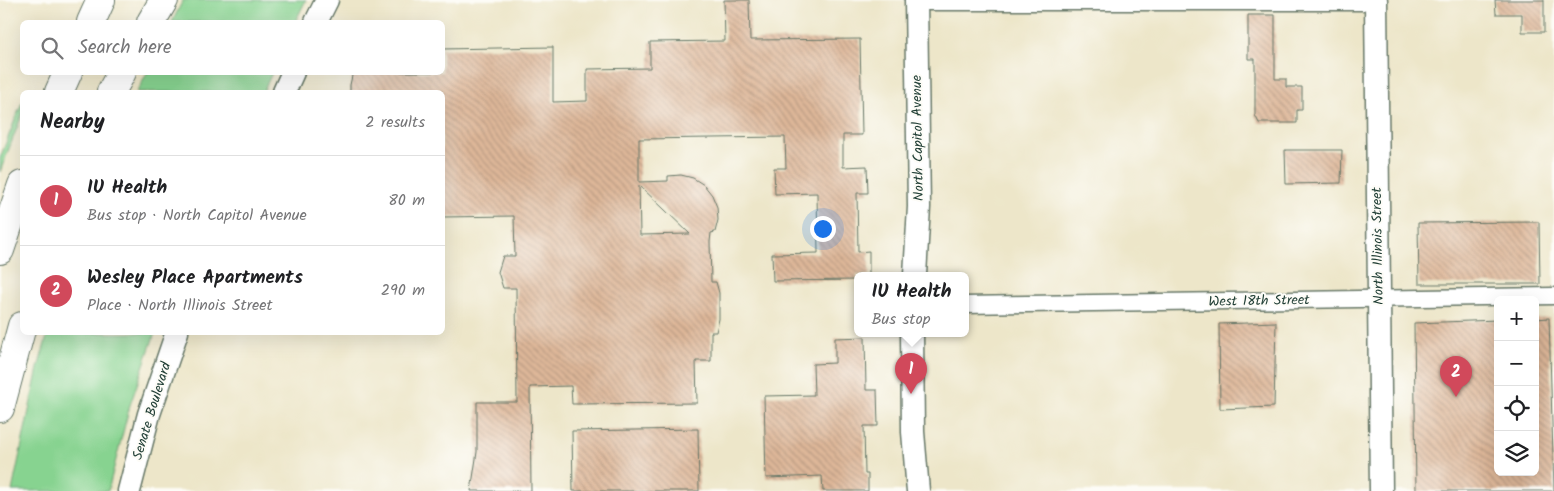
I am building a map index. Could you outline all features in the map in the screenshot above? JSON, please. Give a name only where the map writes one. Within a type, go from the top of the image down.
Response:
[{"type":"highway","points":[[92,20],[101,0]]},
{"type":"highway","points":[[139,20],[149,0]]},
{"type":"highway","points":[[152,20],[164,0]]},
{"type":"highway","points":[[60,90],[67,75]]},
{"type":"highway","points":[[110,90],[115,75]]},
{"type":"highway","points":[[110,90],[120,75]]},
{"type":"highway","points":[[0,250],[20,191]]},
{"type":"highway","points":[[0,408],[20,333]]},
{"type":"main road","points":[[317,20],[327,0]]},
{"type":"main road","name":"North Illinois Street","points":[[1376,0],[1381,491]]},
{"type":"main road","name":"North Capitol Avenue","points":[[915,272],[919,207],[916,1]]},
{"type":"main road","points":[[285,90],[292,75]]},
{"type":"main road","name":"Senate Boulevard","points":[[128,491],[149,414],[177,335]]},
{"type":"main road","points":[[912,337],[913,432],[918,491]]},
{"type":"street","points":[[916,1],[1362,2],[1367,0]]},
{"type":"street","name":"West 18th Street","points":[[969,305],[1554,296]]},
{"type":"green space","points":[[183,0],[306,0],[296,20],[173,20]]},
{"type":"green space","points":[[146,75],[271,75],[264,90],[138,90]]},
{"type":"green space","points":[[20,107],[20,120],[0,172],[0,158]]},
{"type":"green space","points":[[47,335],[154,335],[130,405],[108,491],[12,491],[38,368]]},
{"type":"building","points":[[724,0],[749,0],[750,40],[860,39],[862,135],[843,135],[843,167],[867,166],[868,193],[857,193],[858,252],[869,251],[869,272],[854,272],[854,280],[773,281],[772,254],[818,253],[817,193],[775,194],[774,168],[786,168],[785,137],[639,139],[639,182],[668,181],[668,176],[681,175],[693,178],[704,185],[712,195],[717,207],[718,220],[715,232],[711,233],[710,242],[711,282],[716,282],[719,293],[719,319],[716,332],[711,332],[711,361],[696,361],[697,403],[572,404],[571,386],[530,387],[531,491],[471,491],[477,452],[477,402],[517,402],[516,288],[503,288],[498,272],[503,256],[515,256],[514,216],[445,217],[445,90],[350,90],[352,76],[445,75],[445,49],[553,47],[553,102],[587,101],[587,69],[650,68],[650,42],[725,41]],"holes":[[[639,185],[690,234],[640,235]]]},
{"type":"building","points":[[1495,0],[1544,0],[1544,32],[1522,32],[1522,14],[1496,14]]},
{"type":"building","points":[[1248,15],[1275,15],[1275,79],[1286,79],[1286,87],[1302,87],[1302,110],[1297,110],[1297,123],[1259,123],[1255,115],[1255,59],[1248,59]]},
{"type":"building","points":[[1285,150],[1342,150],[1341,183],[1286,184]]},
{"type":"building","points":[[1539,222],[1540,284],[1419,284],[1418,223]]},
{"type":"building","points":[[1549,318],[1554,491],[1416,491],[1414,323],[1494,320],[1494,476],[1539,476],[1539,319]]},
{"type":"building","points":[[1276,322],[1274,407],[1220,409],[1219,324]]},
{"type":"building","points":[[865,337],[866,390],[877,390],[878,426],[864,426],[865,474],[868,474],[868,491],[823,491],[822,476],[766,478],[764,396],[814,395],[813,364],[835,363],[835,338]]},
{"type":"building","points":[[698,429],[699,491],[573,491],[572,431]]},
{"type":"place","name":"IU Health","points":[[911,394]]},
{"type":"place","name":"Wesley Place Apartments","points":[[1456,397]]}]
